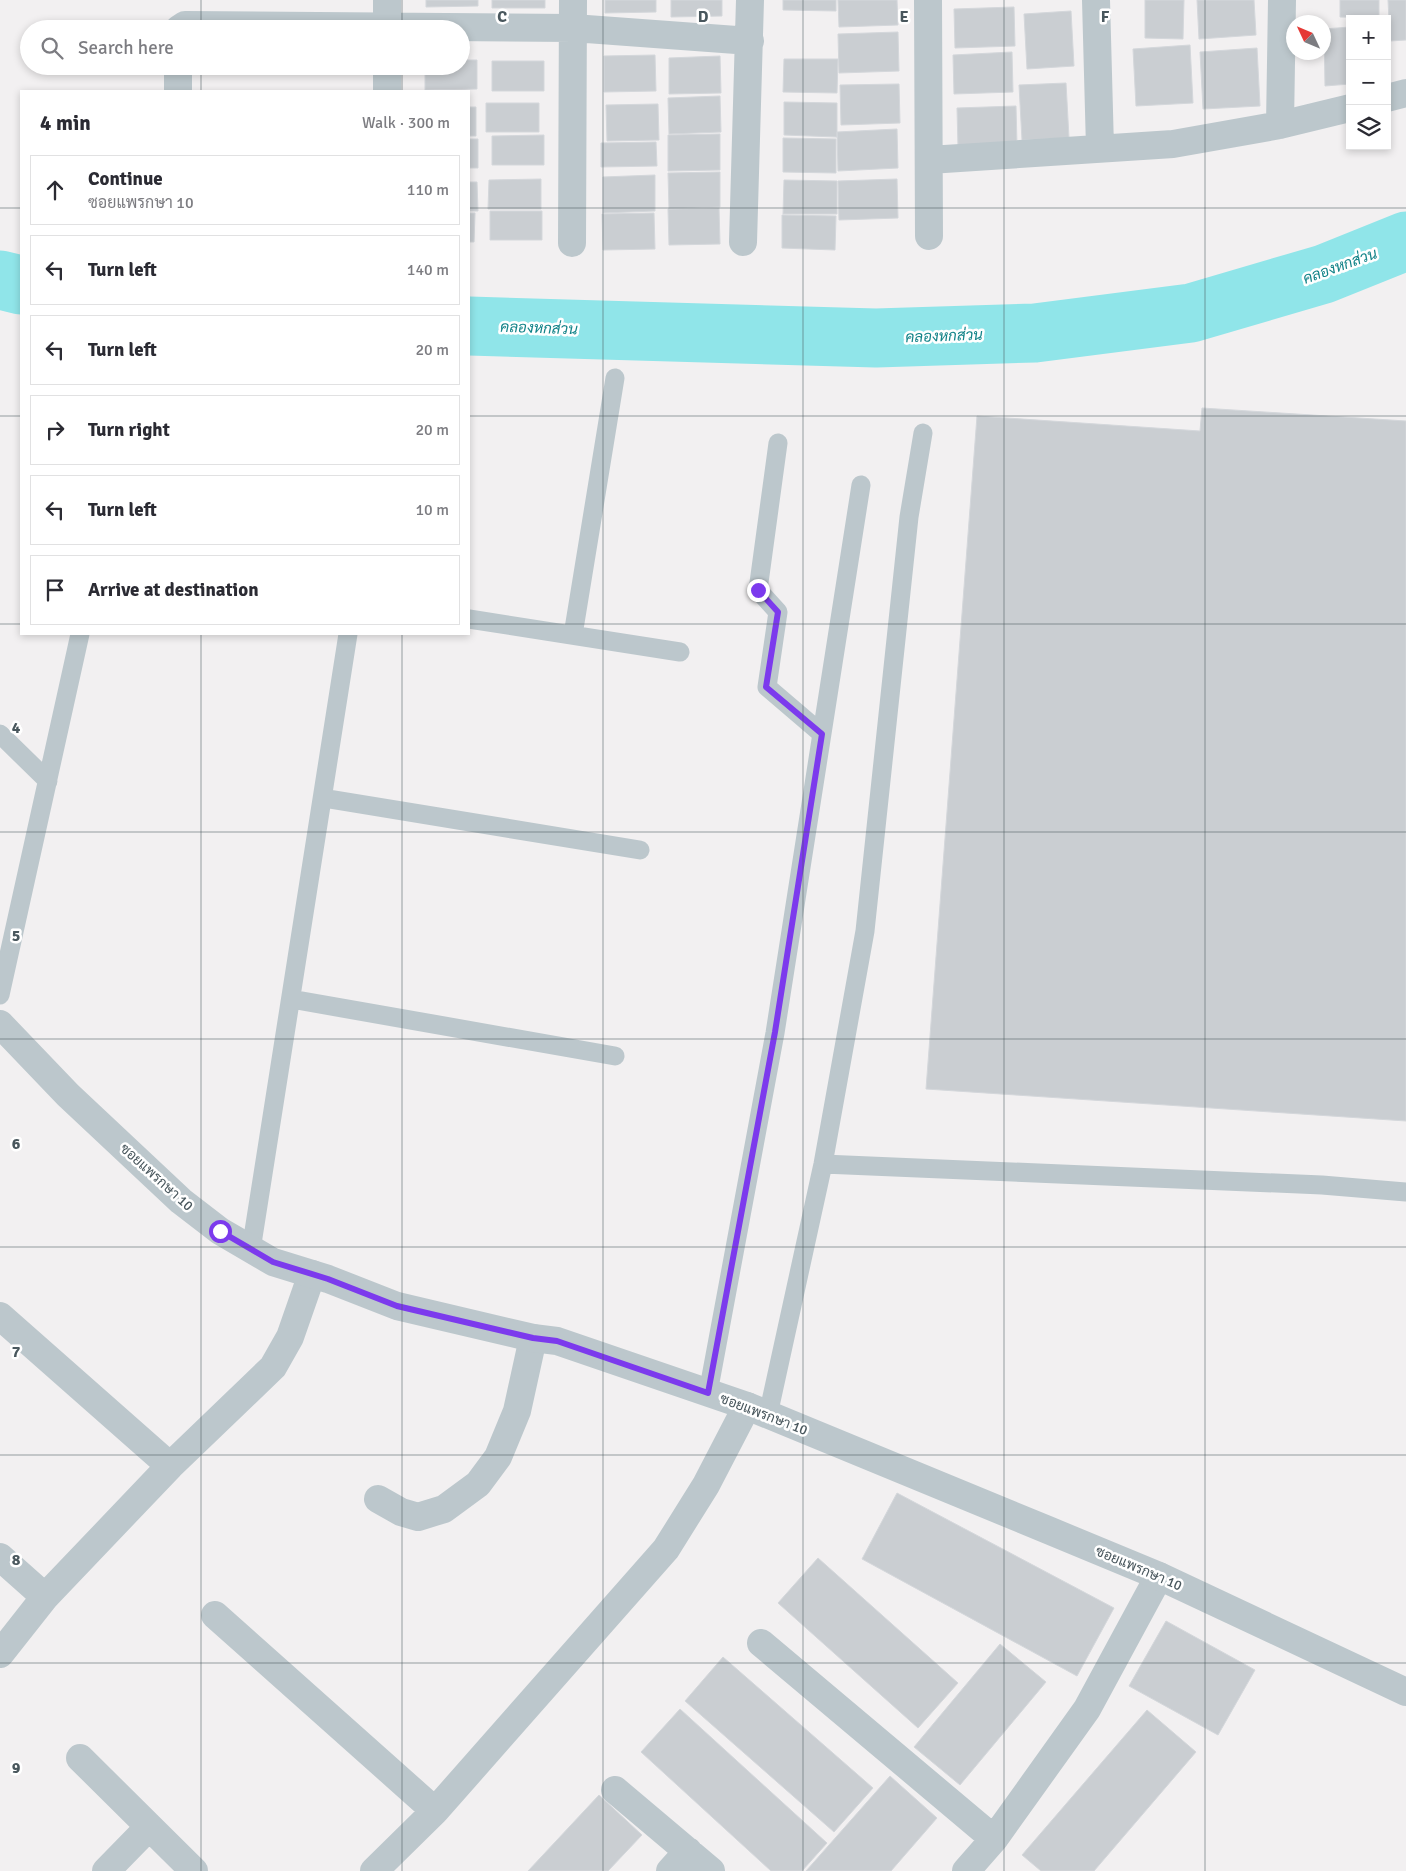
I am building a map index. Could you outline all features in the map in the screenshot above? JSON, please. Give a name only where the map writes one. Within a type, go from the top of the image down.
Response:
[{"type":"street","points":[[572,243],[573,0]]},
{"type":"street","points":[[743,242],[750,0]]},
{"type":"street","points":[[928,0],[929,236]]},
{"type":"street","points":[[1096,0],[1100,148]]},
{"type":"street","points":[[1280,126],[1282,0]]},
{"type":"street","points":[[329,20],[387,18],[424,20]]},
{"type":"street","points":[[470,22],[750,41]]},
{"type":"street","points":[[178,75],[178,90]]},
{"type":"street","points":[[387,75],[387,90]]},
{"type":"street","points":[[1391,97],[1406,93]]},
{"type":"street","points":[[928,160],[1173,144],[1280,126],[1346,109]]},
{"type":"street","name":"ซอยแพรกษา 10","points":[[0,1024],[68,1095],[181,1200],[220,1231],[273,1262],[312,1274],[397,1306],[533,1338],[557,1341],[757,1411],[1159,1576],[1406,1692]]},
{"type":"street","points":[[0,1654],[45,1597],[170,1466],[272,1367],[290,1336],[312,1274]]},
{"type":"street","points":[[0,1316],[170,1466]]},
{"type":"street","points":[[378,1499],[401,1512],[418,1517],[444,1509],[478,1484],[498,1457],[517,1411],[533,1338]]},
{"type":"street","points":[[374,1871],[436,1811],[666,1549],[706,1485],[757,1411]]},
{"type":"street","points":[[0,1557],[45,1597]]},
{"type":"street","points":[[966,1871],[994,1840],[1087,1708],[1159,1576]]},
{"type":"street","points":[[215,1615],[436,1811]]},
{"type":"street","points":[[761,1643],[994,1840]]},
{"type":"street","points":[[80,1758],[148,1828],[194,1871]]},
{"type":"street","points":[[615,1790],[711,1871]]},
{"type":"street","points":[[106,1871],[148,1828]]},
{"type":"street","points":[[670,1871],[688,1851]]},
{"type":"lane","points":[[573,635],[615,378]]},
{"type":"lane","points":[[757,1411],[823,1164],[865,931],[909,517],[923,433]]},
{"type":"lane","points":[[778,443],[758,590],[778,612],[766,687],[822,734]]},
{"type":"lane","points":[[708,1393],[775,1032],[861,485]]},
{"type":"lane","points":[[470,619],[680,652]]},
{"type":"lane","points":[[0,995],[80,635]]},
{"type":"lane","points":[[251,1250],[348,635]]},
{"type":"lane","points":[[0,734],[48,781]]},
{"type":"lane","points":[[322,798],[640,850]]},
{"type":"lane","points":[[291,999],[615,1056]]},
{"type":"lane","points":[[823,1164],[1322,1185],[1406,1192]]},
{"type":"building","points":[[426,0],[478,0],[478,6],[426,7]]},
{"type":"building","points":[[492,0],[545,0],[545,8],[492,8]]},
{"type":"building","points":[[605,0],[656,0],[656,12],[605,13]]},
{"type":"building","points":[[671,0],[722,0],[722,16],[671,17]]},
{"type":"building","points":[[783,0],[836,0],[836,11],[783,10]]},
{"type":"building","points":[[838,0],[897,0],[898,25],[839,27]]},
{"type":"building","points":[[1145,0],[1184,0],[1183,39],[1145,38]]},
{"type":"building","points":[[1197,0],[1254,0],[1256,35],[1199,39]]},
{"type":"building","points":[[1340,0],[1379,0],[1379,15],[1346,15],[1346,17],[1340,17]]},
{"type":"building","points":[[1388,0],[1406,0],[1406,40],[1391,41],[1391,15],[1389,15]]},
{"type":"building","points":[[1014,7],[1015,46],[955,48],[954,9]]},
{"type":"building","points":[[1071,11],[1074,66],[1027,69],[1024,14]]},
{"type":"building","points":[[1346,27],[1346,84],[1325,86],[1325,60],[1331,60],[1331,28]]},
{"type":"building","points":[[898,32],[899,71],[839,73],[838,34]]},
{"type":"building","points":[[1190,45],[1193,103],[1136,106],[1133,49]]},
{"type":"building","points":[[1257,48],[1260,106],[1203,109],[1200,52]]},
{"type":"building","points":[[1012,52],[1013,92],[954,94],[953,55]]},
{"type":"building","points":[[655,55],[656,91],[604,92],[604,56]]},
{"type":"building","points":[[720,56],[721,93],[669,94],[669,58]]},
{"type":"building","points":[[784,59],[838,59],[837,93],[783,92]]},
{"type":"building","points":[[470,60],[477,60],[477,89],[425,90],[425,75],[470,75]]},
{"type":"building","points":[[492,61],[544,61],[544,91],[492,91]]},
{"type":"building","points":[[1066,83],[1069,138],[1022,140],[1019,85]]},
{"type":"building","points":[[899,84],[900,123],[841,125],[840,85]]},
{"type":"building","points":[[720,96],[721,132],[669,134],[668,98]]},
{"type":"building","points":[[784,102],[837,103],[837,137],[784,135]]},
{"type":"building","points":[[486,103],[539,103],[539,132],[486,132]]},
{"type":"building","points":[[658,104],[659,140],[607,141],[606,105]]},
{"type":"building","points":[[1016,106],[1017,145],[958,147],[957,108]]},
{"type":"building","points":[[470,107],[476,107],[476,136],[470,136]]},
{"type":"building","points":[[897,129],[898,168],[838,171],[837,132]]},
{"type":"building","points":[[720,134],[720,170],[668,171],[668,135]]},
{"type":"building","points":[[544,135],[544,165],[492,165],[492,136]]},
{"type":"building","points":[[783,138],[836,139],[836,173],[783,172]]},
{"type":"building","points":[[470,139],[478,139],[478,168],[470,168]]},
{"type":"building","points":[[656,142],[657,166],[601,167],[601,143]]},
{"type":"building","points":[[720,172],[720,207],[669,209],[668,173]]},
{"type":"building","points":[[655,175],[655,211],[603,213],[603,177]]},
{"type":"building","points":[[541,179],[541,209],[488,209],[489,180]]},
{"type":"building","points":[[897,179],[898,218],[839,220],[838,181]]},
{"type":"building","points":[[784,180],[837,181],[837,214],[783,214]]},
{"type":"building","points":[[470,182],[477,182],[478,211],[470,211]]},
{"type":"building","points":[[719,208],[720,244],[669,245],[668,209]]},
{"type":"building","points":[[490,211],[542,211],[542,240],[490,240]]},
{"type":"building","points":[[470,213],[475,213],[474,242],[470,242]]},
{"type":"building","points":[[654,213],[655,249],[603,250],[602,214]]},
{"type":"building","points":[[782,215],[836,216],[835,250],[782,248]]},
{"type":"building","points":[[1202,408],[1406,421],[1406,1121],[926,1089],[977,416],[1200,431]]},
{"type":"building","points":[[897,1493],[1114,1608],[1077,1676],[862,1559]]},
{"type":"building","points":[[818,1558],[958,1683],[918,1728],[778,1603]]},
{"type":"building","points":[[1166,1621],[1255,1670],[1218,1735],[1129,1686]]},
{"type":"building","points":[[1000,1644],[1046,1682],[960,1785],[914,1747]]},
{"type":"building","points":[[723,1657],[873,1788],[834,1832],[685,1701]]},
{"type":"building","points":[[680,1709],[827,1843],[802,1871],[771,1871],[641,1752]]},
{"type":"building","points":[[1147,1710],[1196,1752],[1094,1871],[1041,1871],[1022,1855]]},
{"type":"building","points":[[890,1776],[937,1818],[891,1871],[806,1871]]},
{"type":"building","points":[[599,1795],[642,1835],[608,1871],[528,1871]]},
{"type":"waterway","name":"คลองหกส่วน","points":[[470,326],[876,338],[1035,333],[1191,313],[1324,274],[1406,241]]},
{"type":"waterway","name":"คลองหกส่วน","points":[[0,280],[20,285]]},
{"type":"route","points":[[220,1231],[273,1262],[328,1279],[397,1306],[533,1338],[557,1341],[708,1393],[775,1032],[822,734],[766,687],[778,612],[758,590]]}]
